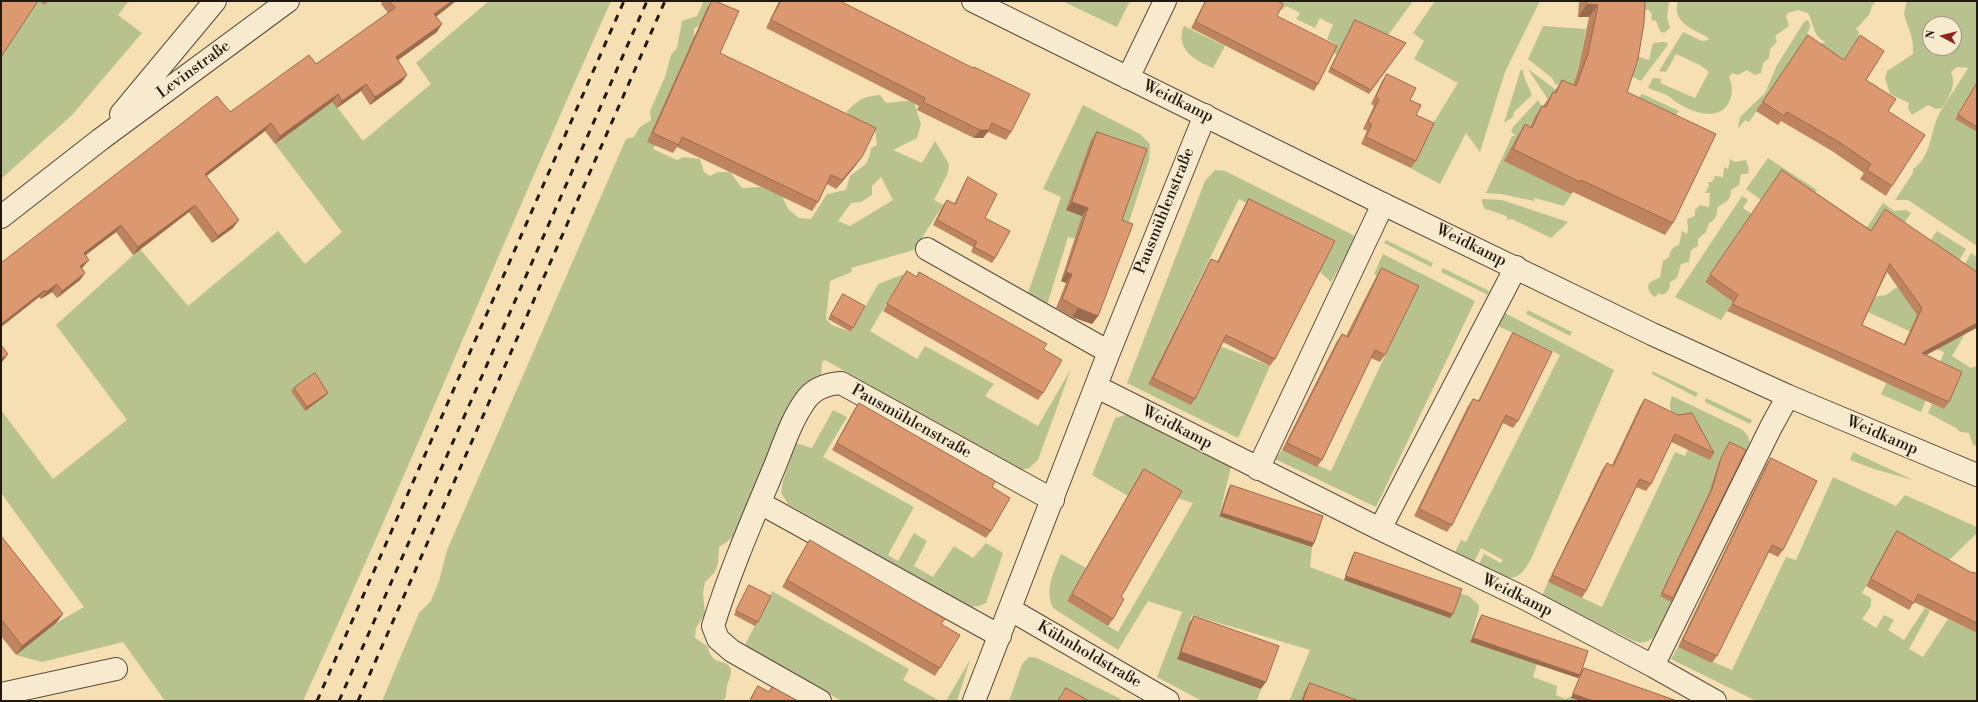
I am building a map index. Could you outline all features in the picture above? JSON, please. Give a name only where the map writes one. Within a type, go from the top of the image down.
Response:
[{"type":"street","name":"Levinstraße","points":[[101,139],[214,1]]},
{"type":"street","name":"Levinstraße","points":[[1,218],[101,139],[288,1]]},
{"type":"street","name":"Weidkamp","points":[[973,1],[1383,204],[1652,334],[1788,396],[1977,475]]},
{"type":"street","points":[[1128,78],[1165,1]]},
{"type":"street","name":"Pausmühlenstraße","points":[[974,701],[1011,610],[1097,387],[1109,352],[1205,115]]},
{"type":"street","points":[[1258,469],[1383,204]]},
{"type":"street","points":[[927,248],[1109,352]]},
{"type":"street","name":"Weidkamp","points":[[1380,530],[1516,267]]},
{"type":"street","name":"Pausmühlenstraße","points":[[820,701],[732,651],[718,639],[713,626],[791,427],[805,401],[815,391],[828,384],[841,383],[1053,500]]},
{"type":"street","name":"Weidkamp","points":[[1097,387],[1380,530],[1524,598],[1653,666],[1715,701]]},
{"type":"street","points":[[1653,666],[1767,434],[1788,396]]},
{"type":"street","points":[[760,503],[1000,636]]},
{"type":"street","name":"Kühnholdstraße","points":[[1011,610],[1168,701]]},
{"type":"street","points":[[1,694],[116,669]]},
{"type":"green space","points":[[1,1],[129,1],[118,15],[142,33],[72,115],[1,179]]},
{"type":"green space","points":[[489,1],[611,1],[382,526],[303,701],[165,701],[123,642],[42,662],[16,655],[56,623],[84,607],[1,493],[1,410],[53,479],[127,420],[56,325],[140,249],[188,306],[278,231],[305,264],[342,232],[275,144],[331,99],[363,141],[431,84],[416,63]]},
{"type":"green space","points":[[704,1],[721,1],[720,9],[694,29],[695,47],[658,141],[653,149],[677,160],[683,157],[700,159],[704,172],[710,176],[718,172],[730,172],[742,188],[761,187],[782,196],[788,209],[799,218],[811,219],[827,194],[846,190],[850,176],[867,162],[871,148],[877,145],[875,129],[848,119],[847,111],[862,99],[880,95],[886,103],[905,101],[914,102],[921,124],[917,138],[893,150],[922,163],[935,141],[949,164],[948,173],[934,200],[943,205],[914,250],[851,268],[852,272],[830,281],[826,319],[832,325],[851,332],[878,284],[904,274],[870,331],[917,359],[925,346],[994,384],[985,396],[1038,426],[1071,369],[1038,460],[1029,468],[1022,470],[1016,468],[825,360],[822,362],[817,400],[811,413],[758,487],[751,491],[749,508],[742,524],[733,537],[719,547],[718,564],[714,573],[705,582],[703,593],[705,614],[696,628],[695,638],[707,646],[710,654],[715,660],[727,664],[731,669],[724,701],[382,701],[419,613],[431,601],[439,581],[447,550],[626,139],[634,137],[640,127],[651,120],[650,111],[665,77],[671,55],[677,48],[682,21],[697,16]],"holes":[[[881,177],[893,200],[850,226],[838,221],[851,203],[861,202],[872,195],[872,186]]]},
{"type":"green space","points":[[1062,1],[1130,1],[1117,27]]},
{"type":"green space","points":[[1281,1],[1413,1],[1386,38],[1338,55],[1333,53],[1336,44],[1327,39],[1333,25],[1320,18],[1315,28],[1296,19],[1300,13],[1286,6],[1282,10],[1278,8]]},
{"type":"green space","points":[[1435,1],[1540,1],[1505,72],[1480,152],[1466,133],[1440,184],[1410,168],[1429,130],[1458,83],[1414,59],[1424,41],[1413,33]]},
{"type":"green space","points":[[1634,1],[1669,1],[1667,17],[1670,28],[1664,33],[1660,31],[1656,21],[1651,20],[1652,14],[1648,9],[1643,12]]},
{"type":"green space","points":[[1678,1],[1876,1],[1872,6],[1869,15],[1856,29],[1859,32],[1857,39],[1838,69],[1802,44],[1749,122],[1745,120],[1738,129],[1740,117],[1765,93],[1777,65],[1804,22],[1807,20],[1810,24],[1807,37],[1820,44],[1826,42],[1816,34],[1808,13],[1798,10],[1788,13],[1786,16],[1789,26],[1775,36],[1777,42],[1770,49],[1769,58],[1763,63],[1761,73],[1755,75],[1747,70],[1738,75],[1732,73],[1729,77],[1732,90],[1731,98],[1728,104],[1723,110],[1716,113],[1700,113],[1683,106],[1669,96],[1648,88],[1653,78],[1662,79],[1660,83],[1695,98],[1709,72],[1700,65],[1676,54],[1666,72],[1659,71],[1683,32],[1702,41],[1709,40],[1707,37],[1690,28],[1680,20],[1677,8]]},
{"type":"green space","points":[[1907,1],[1977,1],[1977,82],[1955,118],[1977,132],[1977,246],[1908,200],[1895,200],[1913,173],[1913,169],[1919,164],[1927,152],[1938,116],[1968,68],[1957,67],[1951,72],[1953,77],[1953,86],[1950,95],[1942,108],[1936,109],[1928,105],[1912,115],[1908,109],[1909,103],[1890,94],[1885,78],[1887,71],[1913,54],[1912,37],[1905,19]]},
{"type":"green space","points":[[1184,26],[1225,46],[1213,68],[1199,62],[1188,53],[1182,41]]},
{"type":"green space","points":[[1543,26],[1586,29],[1580,63],[1572,88],[1555,84],[1552,78],[1528,59]]},
{"type":"green space","points":[[1653,43],[1668,43],[1667,46],[1641,81],[1628,75],[1633,55],[1649,60]]},
{"type":"green space","points":[[1521,69],[1524,72],[1523,74],[1532,95],[1514,112],[1513,117],[1504,123]]},
{"type":"green space","points":[[1528,69],[1567,98],[1549,101]]},
{"type":"green space","points":[[1642,94],[1679,111],[1675,116],[1627,109]]},
{"type":"green space","points":[[1538,100],[1543,108],[1534,118],[1523,140],[1573,192],[1564,206],[1535,198],[1534,201],[1501,194],[1486,193],[1512,136],[1516,136],[1511,132],[1513,127]]},
{"type":"green space","points":[[1083,105],[1140,134],[1150,144],[1149,160],[1128,225],[1066,210],[1089,218],[1081,240],[1068,237],[1047,305],[1028,293],[1061,197],[1043,189]]},
{"type":"green space","points":[[1768,158],[1817,190],[1810,199],[1777,177],[1761,200],[1746,189]]},
{"type":"green space","points":[[1730,159],[1735,162],[1746,160],[1749,169],[1748,174],[1741,174],[1739,185],[1731,190],[1729,199],[1717,208],[1716,217],[1709,223],[1706,232],[1698,239],[1698,246],[1691,250],[1689,262],[1681,264],[1677,278],[1670,282],[1668,291],[1661,295],[1659,293],[1655,297],[1651,294],[1648,288],[1649,283],[1660,277],[1663,261],[1669,257],[1673,248],[1679,245],[1682,231],[1687,234],[1687,219],[1695,216],[1695,210],[1700,205],[1709,207],[1710,193],[1705,193],[1709,186],[1708,182],[1712,182],[1715,176],[1723,177],[1724,167],[1728,169]]},
{"type":"green space","points":[[1215,170],[1225,171],[1357,237],[1331,282],[1319,271],[1331,247],[1239,199],[1148,384],[1220,346],[1270,366],[1238,438],[1127,383],[1205,181]]},
{"type":"green space","points":[[1742,196],[1748,200],[1743,208],[1752,214],[1705,282],[1733,302],[1721,320],[1675,297]]},
{"type":"green space","points":[[1482,199],[1502,200],[1568,222],[1551,238],[1512,219],[1508,220],[1506,216],[1485,209]]},
{"type":"green space","points":[[1883,203],[1894,211],[1906,210],[1911,213],[1900,229],[1866,238],[1862,235]]},
{"type":"green space","points":[[1937,231],[1966,249],[1955,267],[1926,247]]},
{"type":"green space","points":[[1386,240],[1433,263],[1431,267],[1384,243]]},
{"type":"green space","points":[[1971,253],[1977,257],[1977,282],[1961,271]]},
{"type":"green space","points":[[1383,254],[1475,301],[1376,507],[1275,459],[1282,450],[1331,471],[1414,294],[1374,274]]},
{"type":"green space","points":[[1443,268],[1489,291],[1488,295],[1441,272]]},
{"type":"green space","points":[[1897,287],[1946,307],[1965,334],[1952,356],[1971,368],[1977,366],[1977,446],[1973,445],[1969,433],[1960,432],[1956,428],[1928,413],[1932,404],[1944,409],[1958,379],[1961,377],[1939,366],[1944,352],[1931,347],[1933,342],[1844,301],[1886,295]]},
{"type":"green space","points":[[1528,310],[1572,332],[1570,336],[1526,314]]},
{"type":"green space","points":[[1505,313],[1614,370],[1532,557],[1521,574],[1509,578],[1479,564],[1484,554],[1501,563],[1503,560],[1481,548],[1474,562],[1455,552],[1461,540],[1466,542],[1560,355],[1498,326]]},
{"type":"green space","points":[[1652,371],[1698,393],[1696,397],[1652,374]]},
{"type":"green space","points":[[1887,382],[1926,400],[1921,412],[1881,394]]},
{"type":"green space","points":[[1672,396],[1743,430],[1748,436],[1750,444],[1659,631],[1651,640],[1642,643],[1634,641],[1542,596],[1548,582],[1602,607],[1675,452],[1685,456],[1692,441],[1672,415],[1670,402]]},
{"type":"green space","points":[[1706,398],[1752,420],[1750,424],[1705,402]]},
{"type":"green space","points":[[833,410],[847,417],[823,457],[914,507],[888,555],[898,561],[914,533],[927,541],[914,566],[933,577],[954,546],[973,558],[986,543],[1003,553],[986,603],[979,606],[970,607],[788,504],[781,493],[783,481],[796,443],[812,448]]},
{"type":"green space","points":[[1128,414],[1231,467],[1219,516],[1312,547],[1310,567],[1344,580],[1459,593],[1469,596],[1479,605],[1470,642],[1537,664],[1533,677],[1557,686],[1556,695],[1565,699],[1572,696],[1571,698],[1581,701],[1289,701],[1310,650],[1192,615],[1177,659],[1261,689],[1257,701],[1202,701],[1157,677],[1182,612],[1148,601],[1118,650],[1053,608],[1049,594],[1053,574],[1061,554],[1086,568],[1067,601],[1118,632],[1193,503],[1180,499],[1139,476],[1128,496],[1092,475],[1115,418]]},
{"type":"green space","points":[[1853,452],[1913,480],[1874,469],[1850,460]]},
{"type":"green space","points":[[1833,477],[1896,506],[1905,495],[1977,527],[1977,533],[1942,567],[1892,539],[1862,593],[1871,598],[1871,606],[1862,619],[1876,628],[1884,615],[1894,620],[1888,630],[1904,640],[1925,608],[1930,611],[1909,649],[1923,657],[1948,619],[1977,633],[1977,701],[1756,701],[1671,659],[1678,647],[1732,670],[1786,557],[1796,560]]},
{"type":"green space","points":[[772,591],[909,669],[903,680],[940,701],[842,701],[744,647]]},
{"type":"green space","points":[[1029,657],[1037,658],[1121,699],[1120,701],[1009,701],[1022,664]]},
{"type":"green space","points":[[970,660],[957,701],[946,701]]},
{"type":"building","points":[[1,1],[38,1],[1,57]]},
{"type":"building","points":[[389,1],[452,1],[434,14],[442,24],[396,57],[407,75],[375,97],[366,84],[342,101],[338,94],[280,136],[271,123],[205,174],[239,220],[218,236],[195,205],[138,247],[121,225],[84,253],[89,260],[80,266],[85,273],[62,291],[57,284],[46,292],[45,290],[1,324],[1,263],[217,96],[230,112],[309,55],[316,64],[395,8]]},
{"type":"building","points":[[712,1],[739,11],[720,53],[876,128],[862,157],[842,180],[831,175],[818,202],[682,137],[679,145],[653,133]]},
{"type":"building","points":[[781,1],[840,1],[973,68],[974,67],[1030,94],[1011,132],[992,123],[989,130],[980,130],[923,102],[925,98],[771,20]]},
{"type":"building","points":[[1206,1],[1278,1],[1283,4],[1277,16],[1337,46],[1318,84],[1196,22]]},
{"type":"building","points":[[1587,1],[1645,1],[1644,23],[1638,59],[1627,92],[1716,134],[1673,223],[1581,180],[1580,182],[1513,149],[1525,124],[1532,128],[1542,106],[1546,107],[1553,92],[1556,93],[1562,80],[1576,86],[1588,54],[1598,5],[1587,4]]},
{"type":"building","points":[[1355,20],[1406,43],[1371,90],[1331,68]]},
{"type":"building","points":[[1808,35],[1844,60],[1860,35],[1884,51],[1866,80],[1896,99],[1888,111],[1925,135],[1892,186],[1867,170],[1871,164],[1839,142],[1787,112],[1784,116],[1763,102]]},
{"type":"building","points":[[1387,74],[1416,88],[1410,100],[1421,105],[1416,115],[1434,123],[1416,161],[1366,137],[1372,124],[1368,122],[1379,99],[1376,97]]},
{"type":"building","points":[[1977,83],[1977,127],[1958,115]]},
{"type":"building","points":[[1097,132],[1147,149],[1122,220],[1133,224],[1098,316],[1078,308],[1062,299],[1072,274],[1066,272],[1088,208],[1072,202]]},
{"type":"building","points":[[1782,170],[1871,231],[1885,209],[1977,272],[1977,323],[1922,353],[1962,372],[1949,402],[1732,304],[1738,295],[1710,275]],"holes":[[[1890,264],[1922,308],[1905,345],[1862,325]]]},
{"type":"building","points":[[968,177],[997,194],[985,218],[1010,231],[995,258],[974,247],[977,242],[937,220],[947,200],[955,204]]},
{"type":"building","points":[[1249,199],[1335,241],[1275,359],[1226,335],[1195,399],[1153,378],[1211,259],[1218,262]]},
{"type":"building","points":[[1382,268],[1419,286],[1385,355],[1375,350],[1322,460],[1287,443],[1342,334],[1348,337]]},
{"type":"building","points":[[907,271],[917,277],[919,272],[1047,344],[1043,349],[1062,360],[1043,393],[887,304]]},
{"type":"building","points":[[843,294],[865,306],[853,328],[831,315]]},
{"type":"building","points":[[1513,333],[1552,352],[1518,421],[1506,415],[1452,525],[1419,509],[1473,399],[1479,401]]},
{"type":"building","points":[[1,345],[8,354],[1,359]]},
{"type":"building","points":[[315,373],[328,393],[307,407],[294,388]]},
{"type":"building","points":[[1645,399],[1678,415],[1692,413],[1714,453],[1675,434],[1651,484],[1640,479],[1586,591],[1552,575],[1607,463],[1613,466]]},
{"type":"building","points":[[859,403],[995,481],[992,487],[1010,498],[991,531],[837,443]]},
{"type":"building","points":[[1730,442],[1746,450],[1673,598],[1662,593],[1712,489],[1721,458]]},
{"type":"building","points":[[1771,458],[1817,481],[1783,550],[1772,545],[1717,656],[1683,640]]},
{"type":"building","points":[[1144,469],[1182,491],[1121,597],[1124,599],[1113,619],[1072,594]]},
{"type":"building","points":[[1231,485],[1323,516],[1314,543],[1222,513]]},
{"type":"building","points":[[1897,531],[1972,573],[1977,574],[1977,623],[1918,594],[1914,603],[1871,579]]},
{"type":"building","points":[[1,536],[63,614],[22,646],[1,619]]},
{"type":"building","points":[[810,540],[945,619],[941,624],[960,635],[940,668],[787,580]]},
{"type":"building","points":[[1355,552],[1462,589],[1453,614],[1346,576]]},
{"type":"building","points":[[749,585],[771,596],[758,622],[736,611]]},
{"type":"building","points":[[1482,615],[1588,651],[1580,675],[1473,638]]},
{"type":"building","points":[[1194,616],[1279,646],[1266,682],[1181,652]]},
{"type":"building","points":[[1584,668],[1677,701],[1594,701],[1573,694]]},
{"type":"building","points":[[1310,683],[1359,701],[1303,701]]},
{"type":"building","points":[[758,686],[769,692],[772,687],[798,701],[750,701]]},
{"type":"building","points":[[1066,688],[1089,701],[1058,701]]},
{"type":"railway","points":[[317,701],[624,1]]},
{"type":"railway","points":[[339,701],[647,1]]},
{"type":"railway","points":[[358,701],[665,1]]}]
